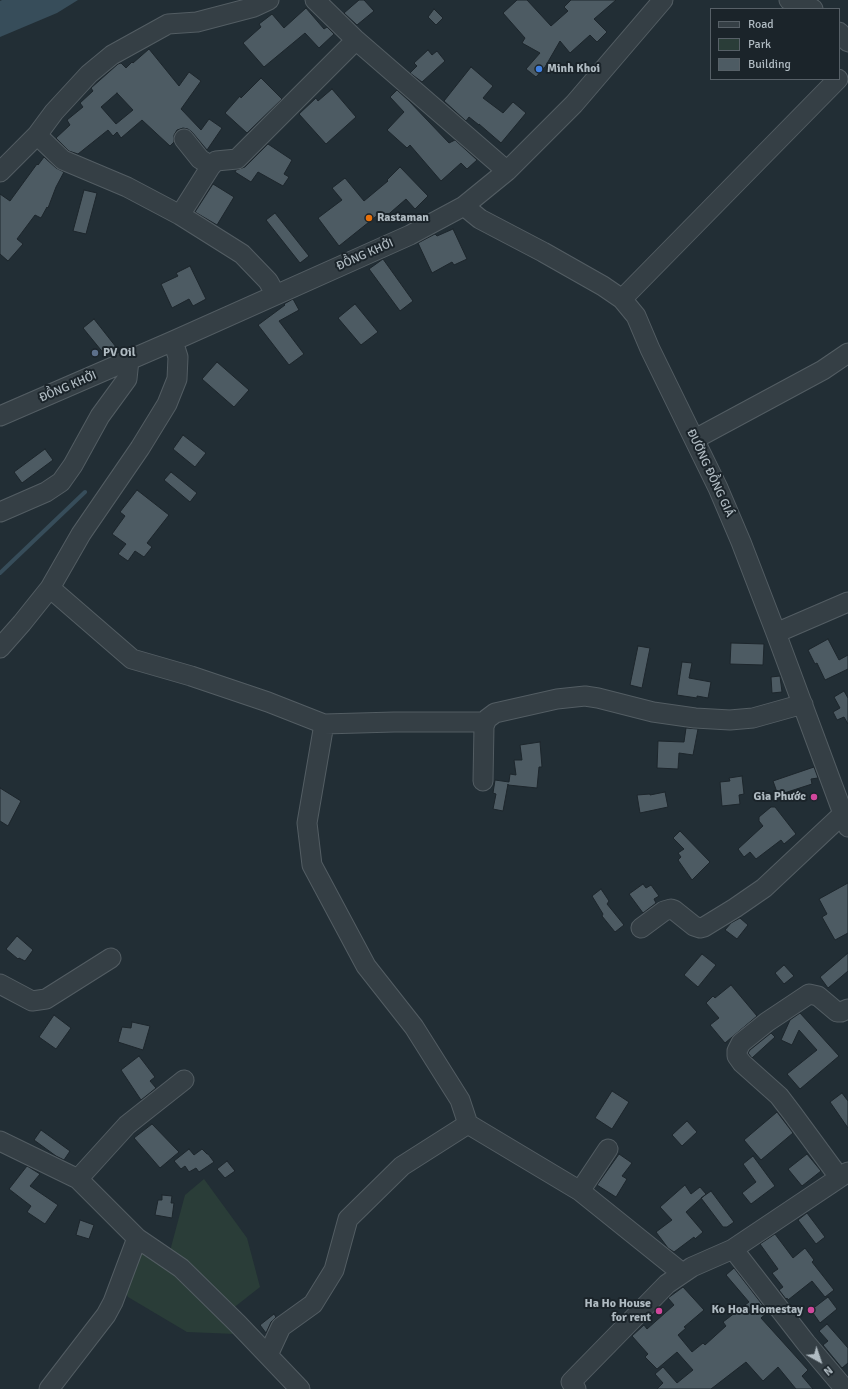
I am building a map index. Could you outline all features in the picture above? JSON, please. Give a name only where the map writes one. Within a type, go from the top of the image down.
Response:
[{"type":"street","points":[[0,172],[37,135],[54,112],[89,74],[112,55],[168,24],[197,22],[254,6],[269,0]]},
{"type":"street","points":[[315,0],[356,40],[507,171]]},
{"type":"street","name":"ĐỒNG KHỞI","points":[[0,416],[410,236],[464,206],[507,171],[574,104],[663,0]]},
{"type":"street","points":[[789,0],[810,8]]},
{"type":"street","points":[[840,33],[848,42]]},
{"type":"street","points":[[180,215],[211,166],[216,161],[237,159],[356,40]]},
{"type":"street","points":[[840,78],[848,69]]},
{"type":"street","points":[[622,299],[838,80]]},
{"type":"street","points":[[37,135],[63,160],[127,187],[180,215],[242,254],[268,281],[276,294]]},
{"type":"street","points":[[184,139],[200,159],[211,166]]},
{"type":"street","name":"ĐƯỜNG ĐỒNG GIÁ","points":[[464,206],[480,219],[603,286],[622,299],[636,316],[650,349],[695,439],[742,542],[845,811]]},
{"type":"street","points":[[0,648],[50,588],[81,534],[140,448],[167,404],[177,379],[178,358],[173,341]]},
{"type":"street","points":[[695,439],[823,370],[848,353]]},
{"type":"street","points":[[0,512],[46,492],[61,482],[73,465],[100,416],[127,379],[129,360]]},
{"type":"street","points":[[50,588],[132,659],[205,680],[268,702],[324,724],[485,722],[495,714],[557,699],[585,696],[653,712],[695,718],[730,720],[753,718],[803,704]]},
{"type":"street","points":[[776,633],[848,602]]},
{"type":"street","points":[[483,781],[485,722]]},
{"type":"street","points":[[324,724],[307,824],[312,865],[366,966],[414,1027],[460,1100],[468,1124],[580,1191],[682,1273]]},
{"type":"street","points":[[641,928],[664,911],[671,909],[694,926],[700,928],[704,927],[764,888],[845,811]]},
{"type":"street","points":[[0,984],[32,1001],[46,999],[111,958]]},
{"type":"street","points":[[576,1389],[571,1382],[667,1284],[692,1267],[733,1248],[843,1175],[778,1096],[738,1060],[737,1051],[741,1044],[767,1022],[809,994],[818,996],[837,1012],[848,1009]]},
{"type":"street","points":[[78,1179],[127,1125],[184,1080]]},
{"type":"street","points":[[268,1355],[281,1327],[313,1304],[334,1270],[348,1219],[402,1166],[468,1124]]},
{"type":"street","points":[[0,1141],[78,1179],[137,1238],[181,1268],[238,1324],[300,1389]]},
{"type":"street","points":[[580,1191],[608,1149]]},
{"type":"street","points":[[49,1389],[106,1315],[113,1302],[137,1238]]},
{"type":"street","points":[[733,1248],[806,1343],[845,1387]]},
{"type":"green space","points":[[204,1179],[247,1238],[260,1287],[232,1309],[236,1334],[187,1332],[128,1297],[123,1285],[132,1250],[170,1251],[185,1195]]},
{"type":"water","points":[[78,0],[57,13],[0,37],[0,1]]},
{"type":"building","points":[[359,0],[364,0],[374,11],[357,25],[344,13]]},
{"type":"building","points":[[517,0],[527,0],[551,26],[568,11],[564,7],[571,0],[616,0],[594,19],[607,32],[597,42],[590,35],[570,53],[560,41],[545,67],[536,77],[526,69],[540,53],[522,43],[525,38],[503,13]]},
{"type":"building","points":[[306,8],[324,29],[327,27],[334,34],[319,48],[305,33],[264,67],[243,43],[261,27],[259,24],[272,14],[284,28]]},
{"type":"building","points":[[434,9],[443,18],[436,25],[428,17]]},
{"type":"building","points":[[149,49],[179,86],[189,72],[201,81],[181,109],[201,130],[209,119],[222,128],[207,150],[192,132],[183,128],[177,130],[174,135],[174,142],[170,146],[142,120],[121,138],[117,132],[113,136],[108,130],[78,154],[69,151],[56,138],[70,125],[67,120],[83,107],[80,103],[93,91],[91,88],[118,64],[121,63],[126,68],[132,62],[133,63]],"holes":[[[117,93],[133,110],[116,124],[101,107]]]},
{"type":"building","points":[[428,50],[432,55],[437,51],[445,61],[422,82],[410,73],[417,66],[414,63]]},
{"type":"building","points":[[471,67],[493,86],[483,98],[503,113],[513,102],[526,113],[501,143],[469,117],[466,121],[444,101]]},
{"type":"building","points":[[261,78],[282,99],[247,133],[225,113],[240,96],[241,98]]},
{"type":"building","points":[[332,89],[356,117],[326,144],[299,114],[316,98],[318,101]]},
{"type":"building","points":[[397,90],[449,143],[455,140],[477,160],[467,169],[461,163],[441,181],[410,145],[407,148],[387,130],[404,112],[390,97]]},
{"type":"building","points":[[268,144],[292,160],[284,174],[289,177],[283,186],[258,172],[251,182],[235,172],[236,170],[245,167]]},
{"type":"building","points":[[44,157],[56,168],[64,172],[56,187],[48,208],[47,207],[41,218],[35,215],[17,239],[23,244],[8,261],[0,254],[0,194],[10,201],[37,164],[38,165]]},
{"type":"building","points":[[400,167],[428,196],[415,209],[406,199],[383,219],[379,214],[339,246],[318,218],[342,200],[332,188],[345,178],[364,201],[388,181],[387,180]]},
{"type":"building","points":[[213,184],[234,197],[217,225],[195,212]]},
{"type":"building","points":[[84,190],[97,193],[86,234],[73,231]]},
{"type":"building","points":[[275,213],[309,256],[300,263],[266,220]]},
{"type":"building","points":[[453,229],[467,259],[454,265],[452,262],[432,273],[418,243],[435,234],[437,236]]},
{"type":"building","points":[[383,259],[413,301],[400,311],[369,269]]},
{"type":"building","points":[[190,266],[206,299],[193,306],[189,299],[172,308],[161,284],[178,276],[176,273]]},
{"type":"building","points":[[293,299],[299,310],[279,321],[304,354],[289,365],[258,325],[285,305],[284,304]]},
{"type":"building","points":[[355,304],[378,332],[361,345],[338,318]]},
{"type":"building","points":[[94,319],[116,347],[105,355],[83,328]]},
{"type":"building","points":[[217,362],[249,390],[234,407],[202,379]]},
{"type":"building","points":[[183,435],[206,453],[195,467],[173,449]]},
{"type":"building","points":[[45,449],[53,460],[22,483],[14,472]]},
{"type":"building","points":[[171,472],[197,493],[190,502],[164,480]]},
{"type":"building","points":[[137,490],[169,515],[147,543],[152,547],[144,557],[135,551],[128,561],[118,554],[126,544],[112,534],[125,516],[120,512]]},
{"type":"building","points":[[828,639],[839,660],[848,655],[848,669],[825,680],[817,663],[815,664],[808,650]]},
{"type":"building","points":[[731,643],[764,644],[763,665],[730,664]]},
{"type":"building","points":[[638,646],[650,648],[642,688],[630,685]]},
{"type":"building","points":[[682,662],[692,663],[689,678],[711,682],[708,698],[677,695]]},
{"type":"building","points":[[780,676],[782,692],[772,693],[771,677]]},
{"type":"building","points":[[844,691],[848,698],[848,724],[844,717],[837,720],[833,712],[840,708],[834,697]]},
{"type":"building","points":[[686,728],[698,729],[693,755],[679,753],[678,769],[657,768],[658,741],[684,742]]},
{"type":"building","points":[[540,742],[542,767],[539,767],[537,788],[508,784],[503,811],[493,809],[496,794],[493,793],[495,780],[509,782],[510,774],[516,775],[514,760],[522,760],[520,745]]},
{"type":"building","points":[[814,767],[818,778],[811,779],[812,784],[778,795],[773,781]]},
{"type":"building","points":[[742,776],[744,794],[739,795],[740,804],[722,806],[720,782],[730,781],[729,778]]},
{"type":"building","points":[[0,788],[21,801],[8,826],[0,821]]},
{"type":"building","points":[[665,792],[668,807],[640,813],[637,795],[650,795]]},
{"type":"building","points":[[771,807],[775,807],[796,834],[784,844],[781,840],[756,859],[750,852],[744,857],[738,849],[763,826],[759,821],[759,817]]},
{"type":"building","points":[[680,831],[710,862],[692,880],[678,860],[681,857],[678,853],[684,849],[673,838]]},
{"type":"building","points":[[848,883],[848,933],[835,940],[822,917],[827,914],[819,899]]},
{"type":"building","points":[[643,884],[646,888],[651,885],[659,896],[654,899],[656,903],[643,913],[629,894]]},
{"type":"building","points":[[601,889],[609,901],[607,904],[624,925],[615,932],[602,916],[603,914],[592,896]]},
{"type":"building","points":[[740,918],[748,925],[737,939],[725,930],[731,923]]},
{"type":"building","points":[[17,936],[33,950],[25,961],[19,958],[18,959],[6,949]]},
{"type":"building","points":[[848,953],[848,971],[828,988],[820,977]]},
{"type":"building","points":[[702,954],[716,965],[698,987],[684,975]]},
{"type":"building","points":[[784,965],[794,976],[784,984],[775,973]]},
{"type":"building","points":[[731,985],[757,1016],[725,1043],[710,1025],[719,1018],[706,1003],[713,996],[715,998]]},
{"type":"building","points":[[800,1013],[839,1056],[800,1089],[787,1074],[817,1050],[799,1030],[792,1045],[781,1040],[790,1020]]},
{"type":"building","points":[[54,1015],[71,1028],[56,1049],[39,1037]]},
{"type":"building","points":[[132,1022],[150,1026],[143,1050],[118,1042],[122,1027],[131,1028]]},
{"type":"building","points":[[771,1033],[775,1037],[752,1058],[748,1053],[750,1050]]},
{"type":"building","points":[[139,1056],[155,1077],[150,1081],[156,1088],[141,1100],[121,1070]]},
{"type":"building","points":[[612,1091],[629,1102],[612,1129],[595,1118]]},
{"type":"building","points":[[842,1093],[848,1101],[848,1128],[830,1102]]},
{"type":"building","points":[[777,1112],[793,1133],[761,1160],[744,1140]]},
{"type":"building","points":[[687,1121],[697,1132],[682,1146],[672,1135]]},
{"type":"building","points":[[152,1124],[179,1152],[160,1168],[134,1138]]},
{"type":"building","points":[[41,1130],[70,1151],[64,1160],[34,1140]]},
{"type":"building","points":[[189,1149],[194,1155],[202,1149],[214,1162],[199,1172],[196,1168],[189,1172],[185,1166],[181,1169],[174,1161]]},
{"type":"building","points":[[619,1154],[632,1163],[622,1176],[627,1179],[616,1197],[597,1185]]},
{"type":"building","points":[[807,1154],[821,1171],[802,1186],[788,1169]]},
{"type":"building","points":[[753,1156],[775,1186],[751,1204],[742,1193],[756,1182],[743,1164]]},
{"type":"building","points":[[227,1161],[235,1171],[225,1178],[217,1169]]},
{"type":"building","points":[[27,1166],[40,1174],[30,1186],[58,1205],[45,1224],[27,1212],[31,1206],[9,1189]]},
{"type":"building","points":[[685,1185],[691,1194],[700,1187],[706,1194],[686,1212],[703,1232],[695,1239],[694,1237],[674,1252],[668,1248],[656,1232],[672,1220],[660,1207]]},
{"type":"building","points":[[711,1191],[734,1222],[727,1227],[723,1227],[701,1198]]},
{"type":"building","points":[[162,1195],[172,1196],[171,1203],[174,1203],[172,1218],[155,1215],[158,1200],[162,1200]]},
{"type":"building","points":[[807,1213],[825,1237],[816,1244],[798,1220]]},
{"type":"building","points":[[80,1220],[94,1225],[89,1239],[76,1235]]},
{"type":"building","points":[[775,1234],[793,1258],[805,1248],[814,1260],[812,1262],[834,1290],[825,1297],[812,1281],[788,1300],[787,1298],[786,1299],[779,1290],[783,1287],[772,1273],[778,1269],[760,1244]]},
{"type":"building","points":[[734,1268],[768,1312],[761,1318],[808,1370],[802,1376],[813,1389],[796,1389],[778,1367],[763,1381],[746,1362],[711,1389],[657,1389],[663,1383],[655,1374],[663,1367],[677,1383],[693,1370],[677,1352],[657,1369],[645,1357],[648,1354],[632,1336],[644,1325],[647,1329],[674,1305],[668,1298],[683,1287],[704,1310],[684,1327],[686,1328],[678,1335],[692,1352],[703,1343],[705,1345],[726,1326],[723,1322],[749,1302],[726,1275]]},
{"type":"building","points":[[828,1297],[837,1309],[820,1323],[811,1310]]},
{"type":"building","points":[[274,1314],[276,1317],[271,1322],[266,1333],[260,1325]]},
{"type":"building","points":[[827,1324],[848,1348],[848,1363],[842,1368],[823,1345],[828,1341],[819,1331]]},
{"type":"waterway","points":[[0,573],[85,492]]},
{"type":"place","name":"Minh Khoi","points":[[539,69]]},
{"type":"place","name":"Rastaman","points":[[369,218]]},
{"type":"place","name":"PV Oil","points":[[95,353]]},
{"type":"place","name":"Gia Phước","points":[[814,797]]},
{"type":"place","name":"Ko Hoa Homestay","points":[[811,1310]]},
{"type":"place","name":"Ha Ho House for rent","points":[[659,1311]]}]
